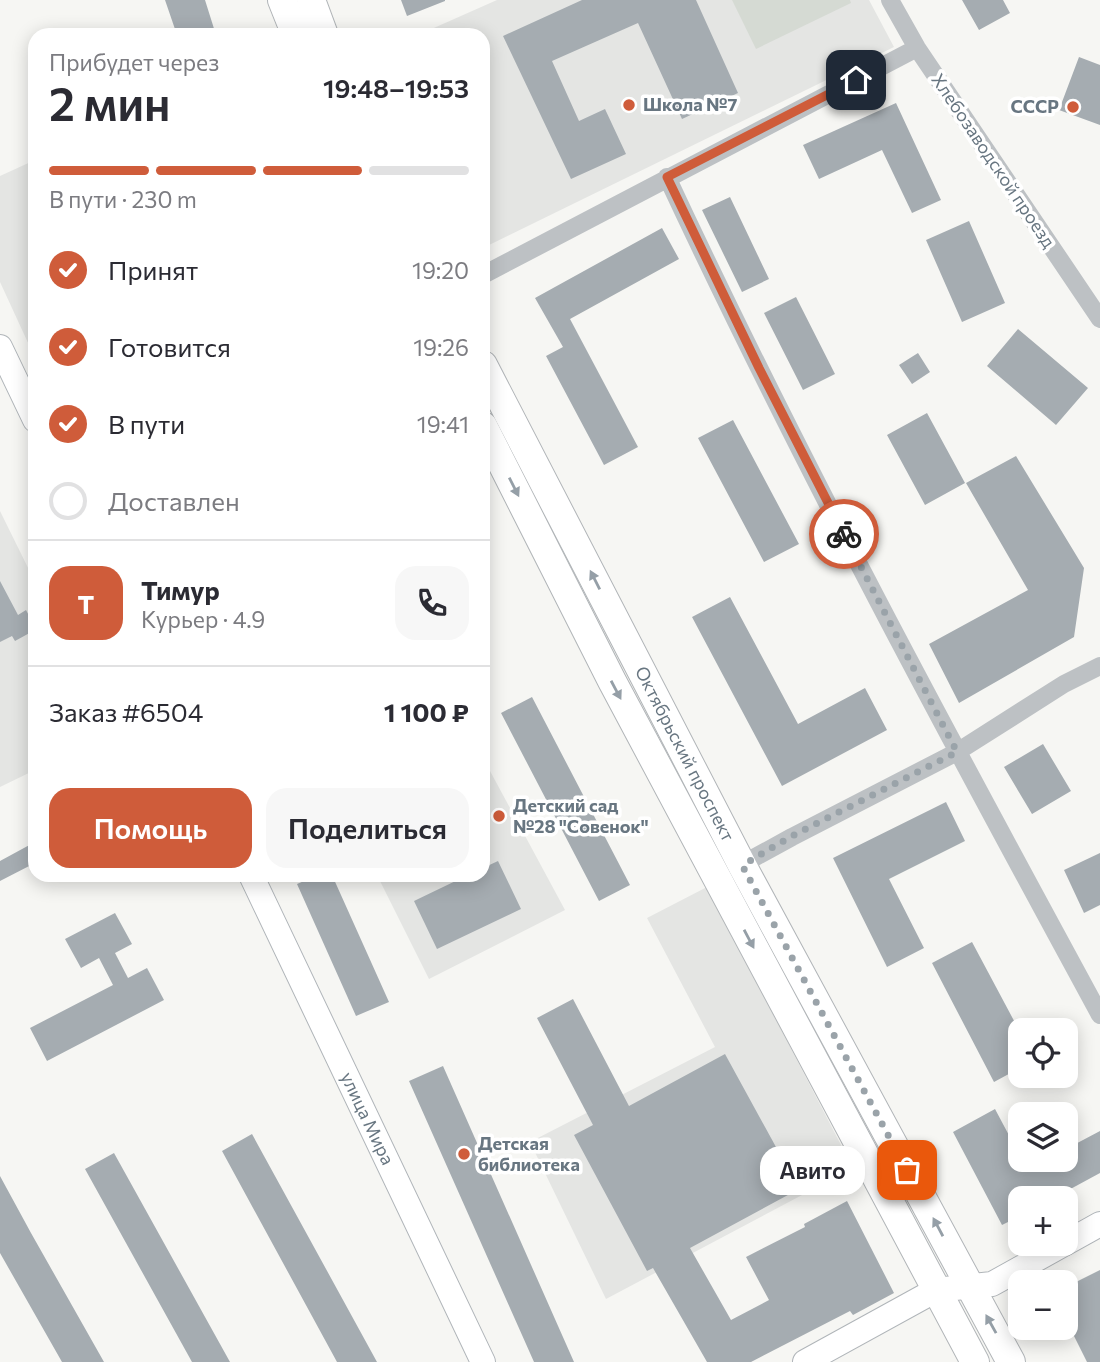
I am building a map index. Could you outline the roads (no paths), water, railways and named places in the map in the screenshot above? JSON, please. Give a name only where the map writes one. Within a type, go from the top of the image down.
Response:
[{"type":"main road","points":[[282,0],[293,28]]},
{"type":"main road","points":[[311,0],[321,28]]},
{"type":"main road","name":"Октябрьский проспект","points":[[490,379],[743,867],[1011,1362]]},
{"type":"main road","name":"Октябрьский проспект","points":[[490,440],[611,681],[975,1362]]},
{"type":"street","name":"Хлебозаводской проезд","points":[[890,0],[917,48],[1100,318]]},
{"type":"street","points":[[490,271],[917,48]]},
{"type":"street","points":[[667,177],[771,390],[957,752],[1100,1015]]},
{"type":"street","points":[[0,347],[28,405]]},
{"type":"street","points":[[743,867],[792,836],[957,752],[1064,684],[1100,666]]},
{"type":"street","name":"улица Мира","points":[[254,882],[483,1362]]},
{"type":"street","points":[[1078,1237],[1100,1224]]},
{"type":"street","points":[[805,1362],[936,1290],[992,1284],[1043,1256]]},
{"type":"place","name":"Школа №7","points":[[629,105]]},
{"type":"place","name":"СССР","points":[[1073,107]]},
{"type":"place","name":"Детский сад №28 \"Совенок\"","points":[[499,816]]},
{"type":"place","name":"Детская библиотека","points":[[464,1154]]},
{"type":"place","name":"Авито","points":[[907,1170]]}]
